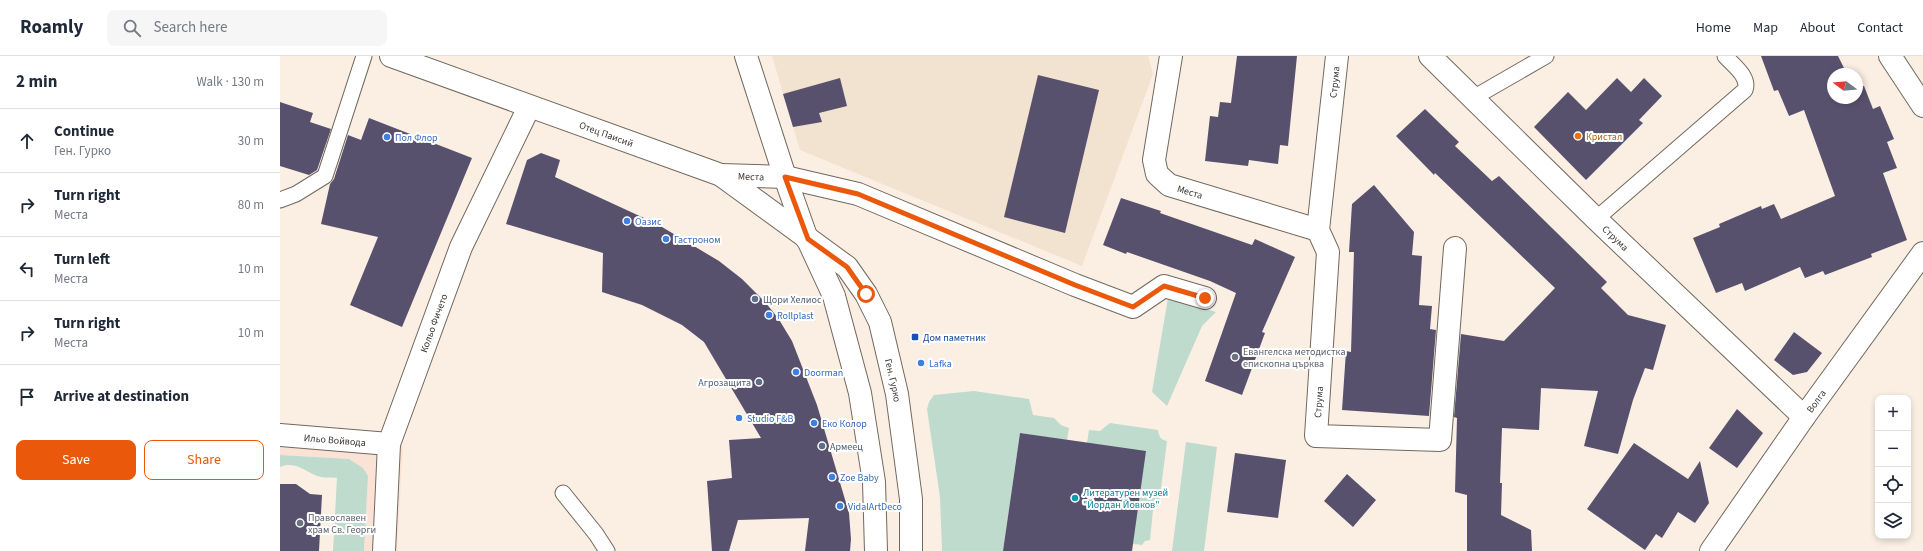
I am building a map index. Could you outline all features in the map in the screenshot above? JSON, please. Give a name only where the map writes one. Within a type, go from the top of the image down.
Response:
[{"type":"street","name":"Отец Паисий","points":[[392,56],[529,107],[721,175],[808,239]]},
{"type":"street","points":[[746,56],[785,177],[808,239],[834,296],[860,393],[874,482],[876,551]]},
{"type":"street","name":"Места","points":[[1171,56],[1154,160],[1157,174],[1169,185],[1318,230]]},
{"type":"street","name":"Струма","points":[[1337,56],[1318,230],[1328,252],[1316,436],[1440,440],[1455,248]]},
{"type":"street","name":"Струма","points":[[1430,56],[1596,218],[1804,417]]},
{"type":"street","points":[[1890,56],[1923,106]]},
{"type":"street","name":"Кольо Фичето","points":[[384,551],[389,444],[461,247],[529,107]]},
{"type":"street","name":"Места","points":[[721,175],[785,177],[858,194],[1075,285],[1133,307],[1164,286],[1205,298]]},
{"type":"street","name":"Ген. Гурко","points":[[808,239],[847,267],[866,294],[880,322],[897,394],[911,499],[911,551]]},
{"type":"street","name":"Волга","points":[[1711,551],[1804,417],[1923,253]]},
{"type":"street","name":"Ильо Войвода","points":[[280,435],[389,444]]},
{"type":"lane","points":[[280,200],[296,194],[326,176],[364,56]]},
{"type":"lane","points":[[1473,98],[1546,56]]},
{"type":"lane","points":[[1596,218],[1745,90],[1747,84],[1745,77],[1725,56]]},
{"type":"lane","points":[[563,493],[596,534],[607,551]]},
{"type":"shaded area","points":[[772,56],[1148,56],[1153,74],[1082,266],[800,150]]},
{"type":"shaded area","points":[[280,431],[377,441],[403,446],[397,551],[364,551],[368,476],[363,468],[349,459],[280,455]]},
{"type":"green space","points":[[1168,298],[1216,312],[1202,326],[1167,406],[1152,392]]},
{"type":"green space","points":[[974,391],[1029,399],[1033,415],[1054,418],[1061,425],[1069,428],[1067,440],[1020,433],[1003,551],[942,551],[940,497],[927,409],[929,402],[934,395]]},
{"type":"green space","points":[[1110,423],[1158,430],[1161,438],[1167,441],[1159,504],[1153,510],[1150,540],[1145,541],[1142,545],[1133,544],[1087,443],[1089,430],[1100,431]]},
{"type":"green space","points":[[1186,442],[1217,447],[1204,551],[1172,551]]},
{"type":"green space","points":[[280,455],[349,459],[363,468],[368,476],[364,551],[333,551],[337,478],[321,477],[292,465],[280,467]]},
{"type":"building","points":[[1237,56],[1297,56],[1288,146],[1280,145],[1278,164],[1249,160],[1248,166],[1205,161],[1210,116],[1218,117],[1220,102],[1231,103]]},
{"type":"building","points":[[1761,56],[1838,56],[1844,68],[1827,68],[1827,104],[1863,104],[1864,86],[1873,109],[1880,106],[1894,139],[1887,142],[1897,168],[1883,173],[1907,240],[1871,254],[1872,257],[1825,275],[1823,271],[1805,278],[1800,267],[1745,291],[1742,283],[1716,293],[1693,238],[1720,227],[1719,224],[1761,206],[1762,209],[1774,204],[1781,219],[1835,196],[1804,110],[1789,116],[1778,90],[1774,91]]},
{"type":"building","points":[[1038,75],[1099,90],[1065,233],[1004,217]]},
{"type":"building","points":[[840,78],[847,106],[819,113],[822,122],[793,127],[783,94]]},
{"type":"building","points":[[1617,78],[1631,92],[1644,78],[1662,96],[1639,120],[1643,123],[1586,180],[1534,127],[1568,92],[1586,110]]},
{"type":"building","points":[[280,102],[313,113],[310,122],[331,129],[317,170],[309,175],[280,166]]},
{"type":"building","points":[[1425,109],[1459,142],[1455,146],[1492,181],[1499,176],[1607,282],[1601,288],[1628,315],[1666,325],[1653,370],[1645,368],[1633,400],[1618,454],[1584,446],[1598,391],[1541,388],[1539,430],[1502,428],[1500,483],[1502,483],[1501,515],[1531,530],[1532,551],[1467,551],[1467,495],[1455,492],[1457,418],[1454,417],[1461,334],[1504,341],[1555,288],[1435,173],[1434,175],[1396,136]]},
{"type":"building","points":[[369,118],[472,158],[402,327],[350,305],[378,237],[321,224],[330,184],[334,179],[348,135],[361,140]]},
{"type":"building","points":[[541,153],[560,160],[555,177],[657,224],[719,261],[742,279],[765,302],[778,318],[792,341],[817,405],[849,513],[851,539],[850,551],[805,551],[809,518],[738,520],[729,551],[712,551],[707,481],[732,478],[729,440],[761,438],[704,342],[682,325],[642,305],[602,292],[603,253],[506,224],[527,160]]},
{"type":"building","points":[[1374,185],[1414,232],[1412,255],[1422,256],[1419,305],[1432,306],[1430,329],[1436,330],[1429,416],[1342,410],[1346,351],[1351,352],[1354,252],[1349,252],[1352,204]]},
{"type":"building","points":[[1121,198],[1161,211],[1160,213],[1252,245],[1255,239],[1295,257],[1262,332],[1265,333],[1242,395],[1205,381],[1236,293],[1210,281],[1103,245]]},
{"type":"building","points":[[1794,332],[1822,353],[1807,372],[1793,375],[1774,360]]},
{"type":"building","points":[[1737,409],[1763,433],[1737,468],[1709,448]]},
{"type":"building","name":"Литературен музей \"Йордан Йовков\"","points":[[1020,433],[1146,451],[1132,551],[1003,551]]},
{"type":"building","points":[[1634,443],[1688,479],[1700,461],[1709,503],[1695,523],[1678,512],[1662,538],[1656,534],[1645,550],[1587,509]]},
{"type":"building","points":[[1235,453],[1286,460],[1278,518],[1227,512]]},
{"type":"building","points":[[1347,474],[1376,500],[1353,527],[1324,501]]},
{"type":"building","name":"Православен храм Св. Георги","points":[[280,484],[296,484],[310,494],[322,495],[319,551],[280,551]]},
{"type":"place","name":"Кристал","points":[[1578,136]]},
{"type":"place","name":"Пол Флор","points":[[387,137]]},
{"type":"place","name":"Оазис","points":[[627,221]]},
{"type":"place","name":"Гастроном","points":[[666,239]]},
{"type":"place","name":"Щори Хелиос","points":[[755,299]]},
{"type":"place","name":"Rollplast","points":[[769,315]]},
{"type":"place","name":"Дом паметник","points":[[915,337]]},
{"type":"place","name":"Евангелска методистка епископна църква","points":[[1235,357]]},
{"type":"place","name":"Lafka","points":[[921,363]]},
{"type":"place","name":"Doorman","points":[[796,372]]},
{"type":"place","name":"Агрозащита","points":[[759,382]]},
{"type":"place","name":"Studio F&B","points":[[739,418]]},
{"type":"place","name":"Eко Колор","points":[[814,423]]},
{"type":"place","name":"Армеец","points":[[822,446]]},
{"type":"place","name":"Zoe Baby","points":[[832,477]]},
{"type":"place","name":"Литературен музей \"Йордан Йовков\"","points":[[1075,498]]},
{"type":"place","name":"VidalArtDeco","points":[[840,506]]},
{"type":"place","name":"Православен храм Св. Георги","points":[[300,523]]},
{"type":"route","points":[[866,294],[847,267],[808,239],[785,177],[858,194],[1075,285],[1133,307],[1164,286],[1205,298]]}]
